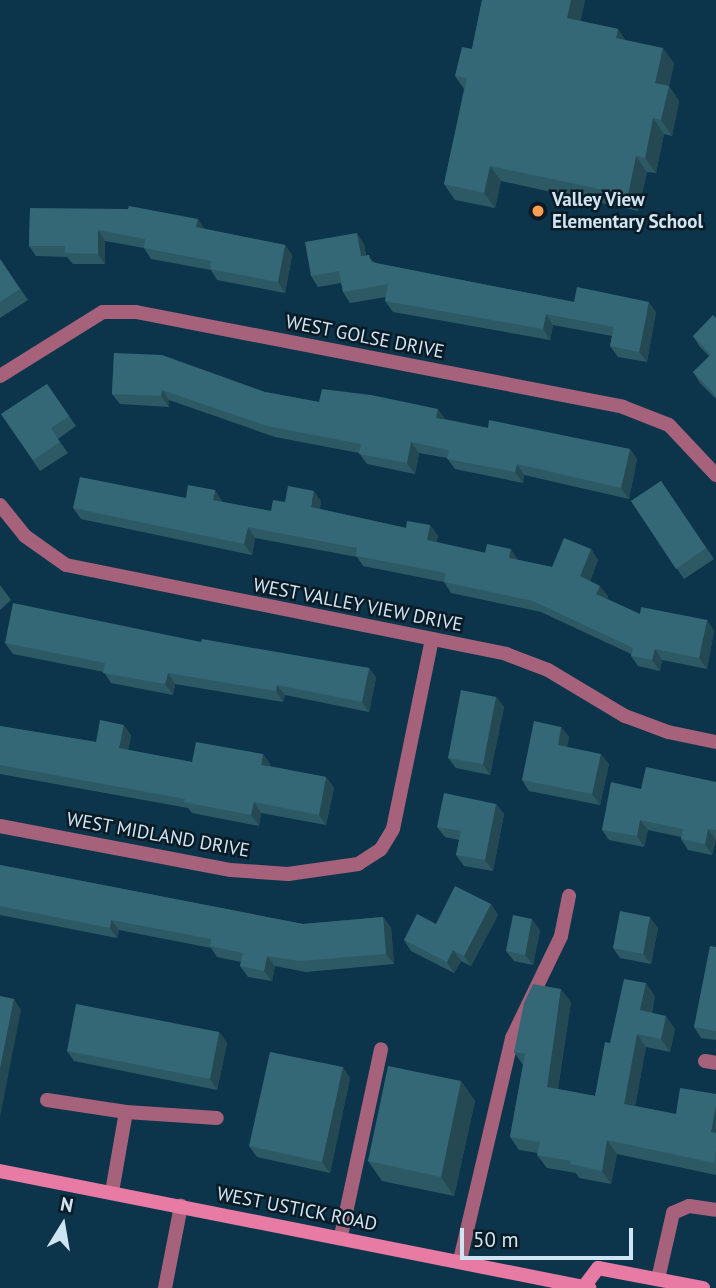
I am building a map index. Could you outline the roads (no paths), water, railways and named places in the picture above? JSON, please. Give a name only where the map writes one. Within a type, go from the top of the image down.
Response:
[{"type":"main road","name":"WEST USTICK ROAD","points":[[0,1172],[341,1236],[587,1286],[598,1268],[703,1288]]},
{"type":"street","name":"WEST GOLSE DRIVE","points":[[0,376],[103,312],[136,312],[624,407],[669,425],[716,475]]},
{"type":"street","name":"WEST VALLEY VIEW DRIVE","points":[[0,505],[44,552],[93,574],[506,654],[548,670],[625,716],[668,732],[716,742]]},
{"type":"street","name":"WEST MIDLAND DRIVE","points":[[0,825],[231,870],[288,874],[358,864],[381,849],[393,829],[432,639]]},
{"type":"street","points":[[460,1260],[512,1038],[561,936],[569,897]]},
{"type":"street","points":[[341,1236],[381,1049]]},
{"type":"street","points":[[47,1100],[126,1112],[217,1118]]},
{"type":"street","points":[[112,1192],[126,1112]]},
{"type":"street","points":[[165,1288],[181,1206]]},
{"type":"street","points":[[658,1279],[673,1213],[689,1206],[716,1210]]},
{"type":"place","name":"Valley View Elementary School","points":[[538,211]]}]
